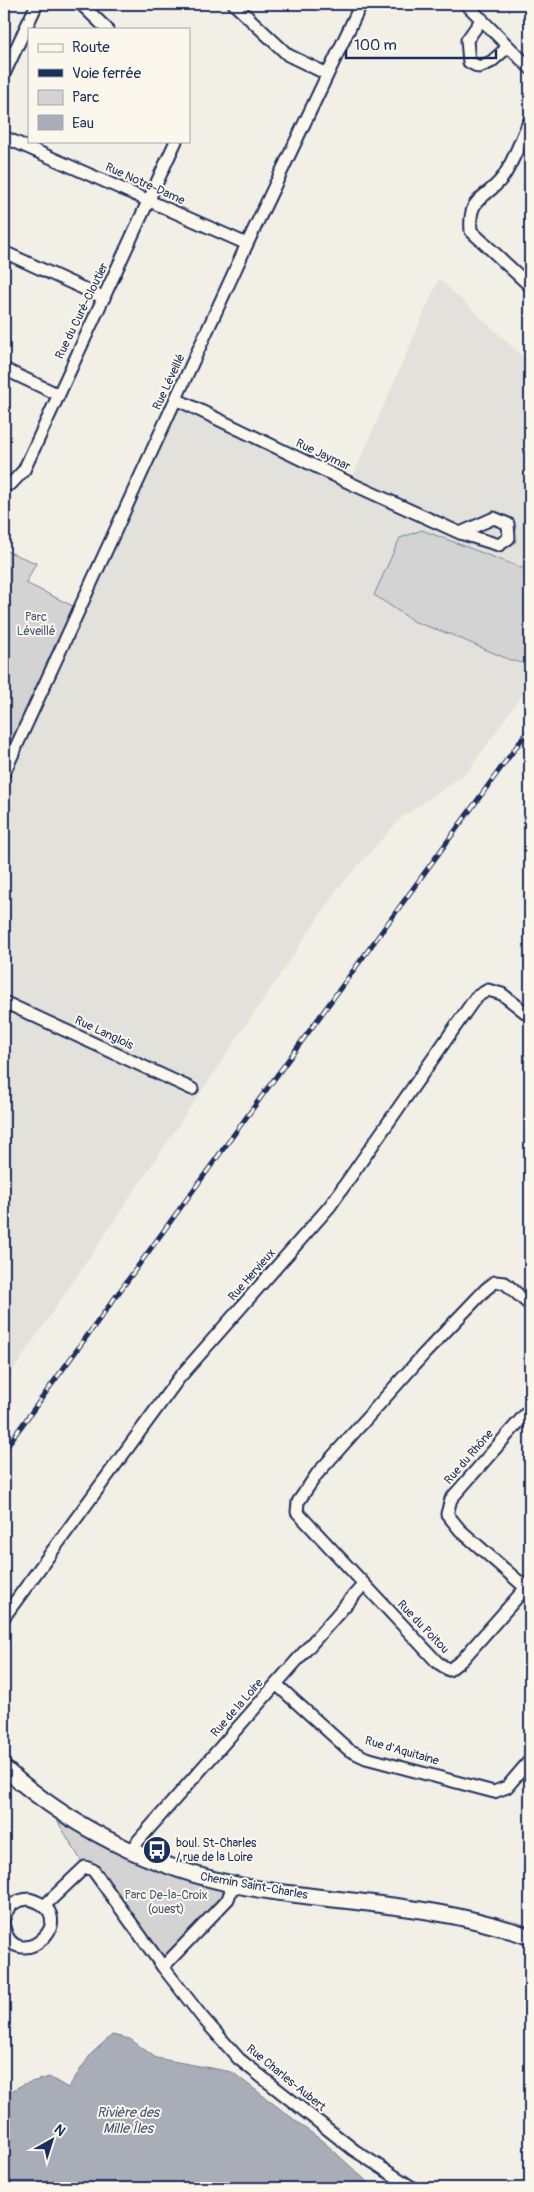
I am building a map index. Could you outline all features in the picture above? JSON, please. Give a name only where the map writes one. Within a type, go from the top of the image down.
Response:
[{"type":"main road","name":"Chemin Saint-Charles","points":[[4,1768],[27,1789],[55,1808],[134,1852],[184,1872],[233,1885],[446,1914],[500,1926],[530,1937]]},
{"type":"street","points":[[4,74],[37,4]]},
{"type":"street","points":[[81,4],[106,28]]},
{"type":"street","points":[[234,4],[288,55],[327,74]]},
{"type":"street","name":"Rue Léveillé","points":[[4,773],[247,244],[361,4]]},
{"type":"street","points":[[466,4],[530,68]]},
{"type":"street","points":[[482,19],[467,40],[469,62],[480,67],[491,62],[508,47]]},
{"type":"street","points":[[530,120],[502,177],[473,205],[470,214],[471,231],[530,286]]},
{"type":"street","name":"Rue Notre-Dame","points":[[4,137],[247,244]]},
{"type":"street","name":"Rue du Curé-Cloutier","points":[[4,484],[11,484],[24,470],[57,394],[104,298],[176,142]]},
{"type":"street","points":[[4,252],[104,298]]},
{"type":"street","points":[[4,369],[57,394]]},
{"type":"street","name":"Rue Jaymar","points":[[176,399],[350,483],[460,533]]},
{"type":"street","name":"Rue Hervieux","points":[[4,1617],[179,1378],[330,1206],[476,997],[488,990],[502,994],[530,1016]]},
{"type":"street","name":"Rue Langlois","points":[[4,1002],[192,1089]]},
{"type":"street","points":[[364,1584],[309,1527],[297,1512],[298,1502],[323,1467],[424,1354],[486,1289],[495,1282],[505,1282],[530,1305]]},
{"type":"street","name":"Rue du Rhône","points":[[528,1585],[460,1530],[447,1514],[451,1499],[530,1409]]},
{"type":"street","name":"Rue du Poitou","points":[[364,1584],[437,1662],[449,1670],[462,1660],[528,1585]]},
{"type":"street","name":"Rue de la Loire","points":[[134,1852],[138,1841],[364,1584]]},
{"type":"street","name":"Rue d'Aquitaine","points":[[276,1684],[349,1750],[366,1758],[494,1792],[506,1787],[530,1760]]},
{"type":"street","name":"Rue Charles-Aubert","points":[[44,1906],[85,1867],[93,1870],[202,2017],[239,2059],[354,2150],[413,2188]]},
{"type":"street","points":[[164,1967],[228,1899],[233,1885]]},
{"type":"street","points":[[4,1918],[7,1909],[21,1900],[29,1899],[44,1906],[48,1912],[51,1926],[48,1933],[38,1944],[31,1946],[16,1944],[10,1939],[4,1927]]},
{"type":"shaded area","points":[[439,279],[530,363],[530,571],[422,530],[415,622],[452,635],[510,660],[530,665],[530,683],[468,772],[401,818],[339,887],[4,1384],[4,773],[181,400],[350,483]]},
{"type":"green space","points":[[422,530],[530,571],[530,665],[510,660],[452,635],[415,622],[374,595],[400,538]]},
{"type":"green space","name":"Parc Léveillé","points":[[4,550],[36,563],[26,583],[79,609],[10,759],[4,758]]},
{"type":"green space","name":"Parc De-la-Croix (ouest)","points":[[43,1797],[98,1834],[233,1885],[163,1967],[85,1867]]},
{"type":"water","name":"Rivière des Mille Îles","points":[[112,2035],[130,2039],[156,2058],[232,2072],[326,2144],[374,2188],[4,2188],[4,2095],[24,2084],[49,2077],[68,2088],[91,2054]]},
{"type":"railway","points":[[4,1450],[530,728]]},
{"type":"place","name":"boul. St-Charles / rue de la Loire","points":[[157,1850]]}]
